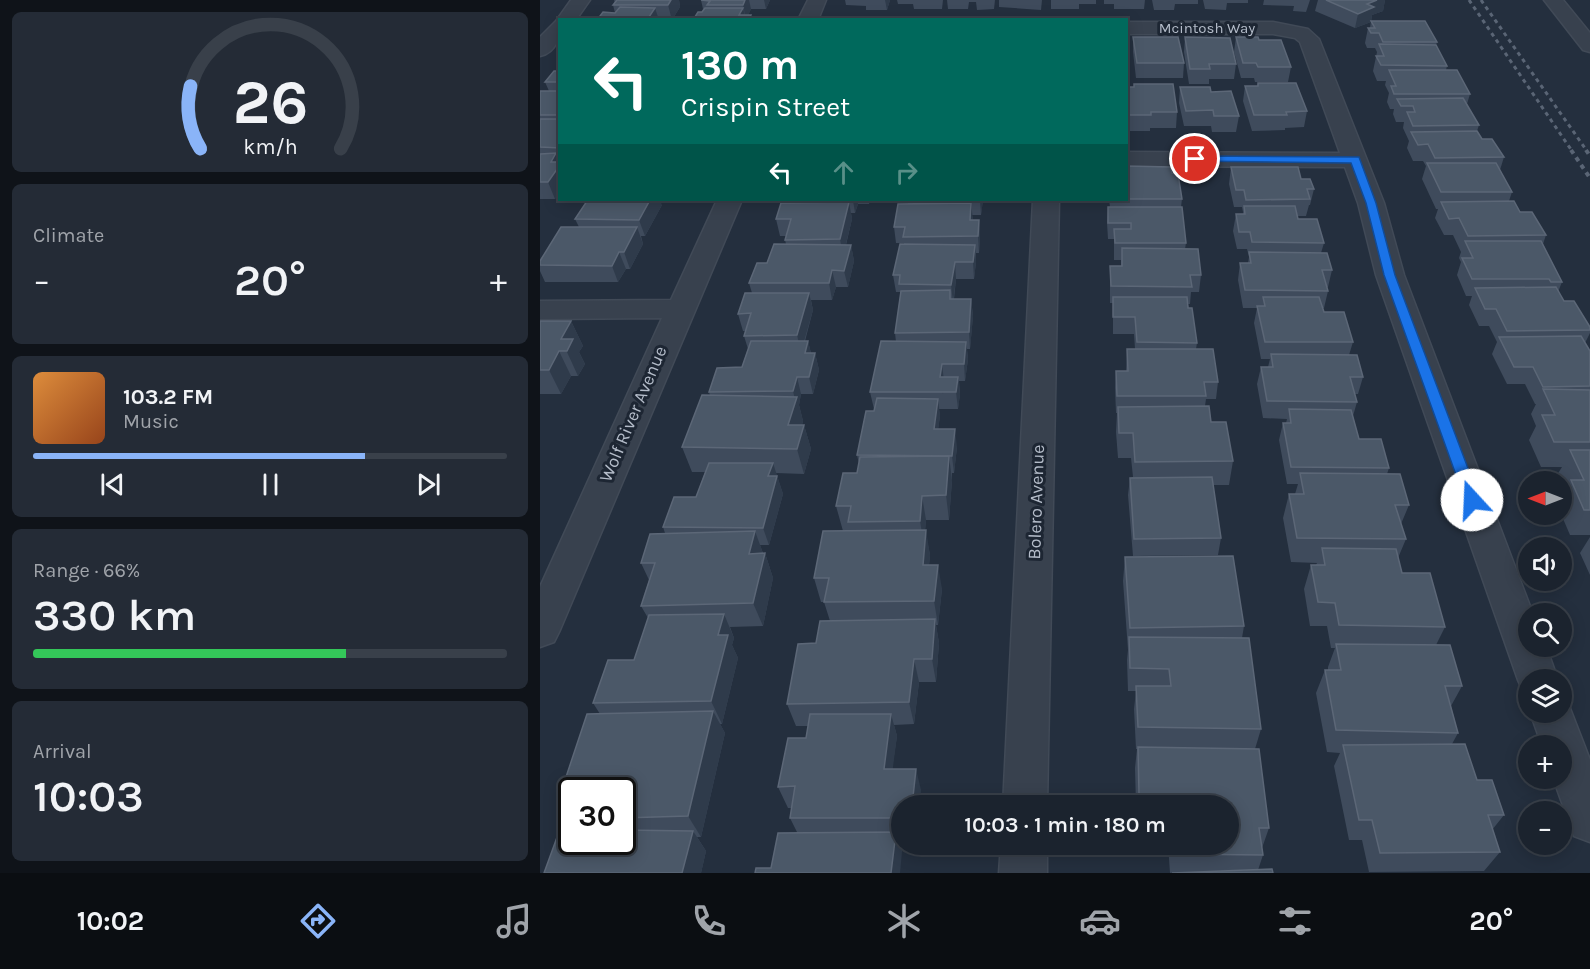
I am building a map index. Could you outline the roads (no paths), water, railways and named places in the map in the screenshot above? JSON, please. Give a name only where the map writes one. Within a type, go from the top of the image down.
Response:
[{"type":"street","points":[[567,18],[581,0]]},
{"type":"street","points":[[809,18],[817,0]]},
{"type":"street","points":[[1553,0],[1590,46]]},
{"type":"street","points":[[540,50],[558,28]]},
{"type":"street","name":"Mcintosh Way","points":[[1128,28],[1288,29],[1301,33],[1308,39],[1355,160]]},
{"type":"street","points":[[1128,159],[1355,160],[1371,203],[1390,275],[1534,669]]},
{"type":"street","name":"Wolf River Avenue","points":[[540,630],[679,309],[729,201]]},
{"type":"street","name":"Bolero Avenue","points":[[1025,795],[1046,201]]},
{"type":"street","points":[[540,310],[679,309]]},
{"type":"street","points":[[1555,723],[1590,820]]},
{"type":"street","points":[[1023,873],[1024,855]]},
{"type":"railway","points":[[1469,0],[1572,151]]},
{"type":"railway","points":[[1481,0],[1587,151]]},
{"type":"railway","points":[[1571,150],[1590,178]]},
{"type":"railway","points":[[1586,150],[1590,156]]}]
